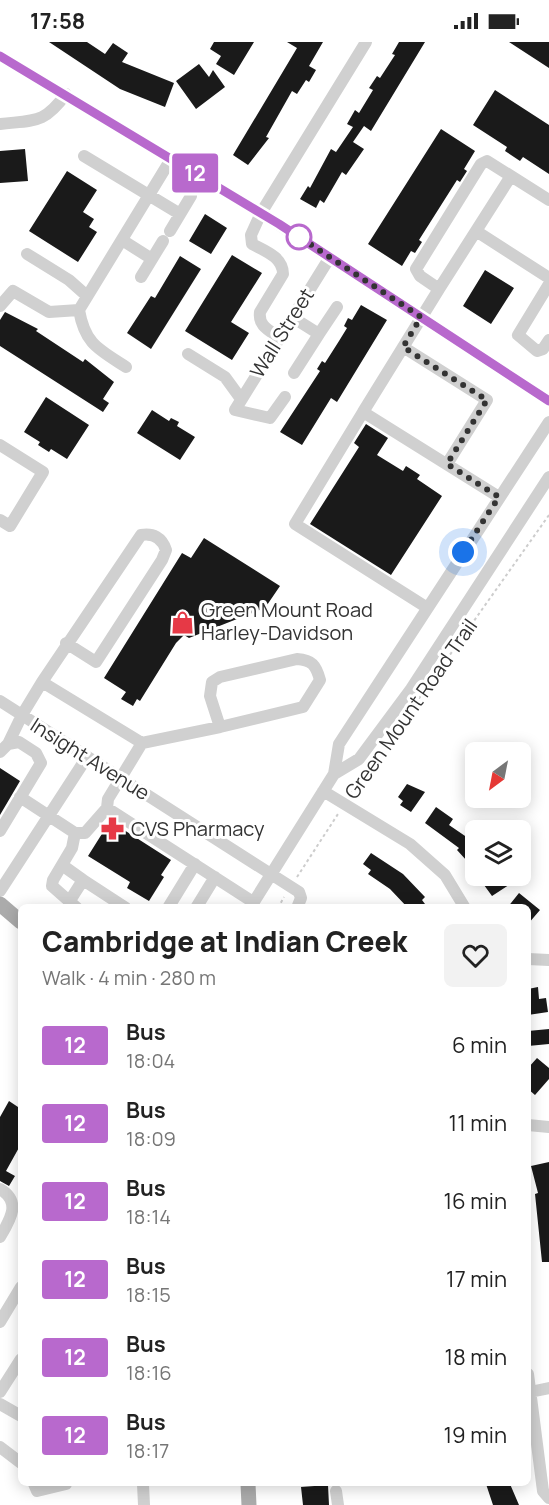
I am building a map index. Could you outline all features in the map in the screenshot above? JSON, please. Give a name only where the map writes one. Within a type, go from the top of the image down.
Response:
[{"type":"main road","points":[[0,903],[18,919]]},
{"type":"main road","points":[[248,1486],[249,1505]]},
{"type":"street","points":[[280,338],[262,325],[259,319],[260,312],[283,274],[283,267],[278,260],[252,244],[251,235],[261,213],[366,42]]},
{"type":"street","points":[[0,56],[261,213],[549,401]]},
{"type":"street","points":[[0,124],[45,117],[66,94]]},
{"type":"street","points":[[84,156],[180,214]]},
{"type":"street","points":[[126,367],[92,345],[82,328],[79,310],[171,159]]},
{"type":"street","points":[[439,289],[420,276],[416,269],[481,164],[487,161],[549,200]]},
{"type":"street","points":[[426,607],[295,524],[421,317],[512,176]]},
{"type":"street","points":[[141,277],[191,196]]},
{"type":"street","points":[[476,231],[549,278]]},
{"type":"street","points":[[122,240],[152,259]]},
{"type":"street","points":[[27,254],[69,280],[87,296]]},
{"type":"street","name":"Wall Street","points":[[238,404],[330,257]]},
{"type":"street","points":[[549,284],[518,335],[537,351],[543,349],[549,340]]},
{"type":"street","points":[[0,306],[13,291],[48,312],[79,310]]},
{"type":"street","points":[[294,374],[337,307]]},
{"type":"street","points":[[292,317],[319,334]]},
{"type":"street","points":[[403,347],[487,400],[447,464]]},
{"type":"street","points":[[188,354],[225,378],[238,404],[270,418],[285,397]]},
{"type":"street","points":[[363,412],[499,497]]},
{"type":"street","points":[[253,904],[334,774],[339,744],[426,607],[549,422]]},
{"type":"street","points":[[0,445],[43,472],[10,526],[0,520]]},
{"type":"street","points":[[334,774],[359,759],[405,697],[549,477]]},
{"type":"street","points":[[4,748],[21,715],[66,643],[141,535],[155,535],[164,543],[166,550],[162,560],[96,662],[66,643]]},
{"type":"street","points":[[42,682],[142,743],[220,727],[303,706],[320,680],[315,666],[309,660],[297,659],[220,677],[212,682],[210,696],[220,727]]},
{"type":"street","name":"Insight Avenue","points":[[0,701],[291,887]]},
{"type":"street","points":[[0,831],[41,763],[36,753],[19,742],[4,748]]},
{"type":"street","points":[[20,797],[75,833],[85,833],[107,808],[108,799],[142,743]]},
{"type":"street","points":[[0,891],[87,757]]},
{"type":"street","points":[[323,791],[410,844],[445,874],[463,904]]},
{"type":"street","points":[[107,808],[195,864],[251,904]]},
{"type":"street","points":[[72,904],[52,886],[72,848],[75,833]]},
{"type":"street","points":[[170,904],[195,864]]},
{"type":"street","points":[[62,865],[120,904]]},
{"type":"street","points":[[199,904],[215,878]]},
{"type":"street","points":[[73,904],[83,880]]},
{"type":"street","points":[[291,887],[301,895],[298,904]]},
{"type":"street","points":[[531,959],[549,960]]},
{"type":"street","points":[[531,1125],[549,1127]]},
{"type":"street","points":[[0,1189],[7,1193],[13,1204],[12,1216],[0,1238]]},
{"type":"street","points":[[0,1322],[18,1292]]},
{"type":"street","points":[[0,1392],[18,1364]]},
{"type":"street","points":[[531,1392],[549,1388]]},
{"type":"street","points":[[531,1400],[543,1491],[549,1498]]},
{"type":"street","points":[[0,1404],[18,1414]]},
{"type":"street","points":[[0,1447],[18,1461]]},
{"type":"street","points":[[35,1486],[37,1491],[58,1486]]},
{"type":"street","points":[[143,1486],[144,1505]]},
{"type":"street","points":[[336,1491],[338,1505]]},
{"type":"path","name":"Green Mount Road Trail","points":[[394,732],[422,697],[549,515]]},
{"type":"path","name":"Green Mount Road Trail","points":[[280,904],[370,764]]},
{"type":"building","points":[[49,42],[87,42],[105,54],[113,43],[128,53],[122,62],[174,83],[165,107],[120,89]]},
{"type":"building","points":[[214,42],[254,42],[234,75],[216,64],[221,56],[210,49]]},
{"type":"building","points":[[287,42],[323,42],[309,66],[316,70],[309,82],[306,80],[297,94],[292,91],[266,137],[269,138],[248,165],[233,155],[297,48]]},
{"type":"building","points":[[399,42],[425,42],[371,131],[364,126],[353,142],[364,149],[346,175],[342,172],[324,203],[320,200],[316,208],[300,199],[308,186],[310,188],[331,149],[336,152],[353,127],[347,124],[355,110],[359,113],[373,90],[369,88],[377,76],[380,78],[395,55],[392,54]]},
{"type":"building","points":[[509,42],[549,42],[549,68]]},
{"type":"building","points":[[199,64],[209,77],[213,70],[225,87],[196,109],[176,81]]},
{"type":"building","points":[[495,90],[549,125],[549,174],[523,157],[520,161],[505,151],[507,147],[473,125]]},
{"type":"building","points":[[441,129],[475,151],[464,169],[467,171],[460,182],[457,180],[419,240],[422,242],[415,253],[411,251],[402,266],[368,244]]},
{"type":"building","points":[[25,149],[28,181],[0,183],[0,151]]},
{"type":"building","points":[[67,171],[97,190],[83,212],[94,219],[89,227],[97,232],[78,262],[29,231]]},
{"type":"building","points":[[205,214],[227,228],[211,254],[189,241]]},
{"type":"building","points":[[232,255],[262,273],[231,322],[249,333],[232,360],[185,331]]},
{"type":"building","points":[[180,256],[201,269],[151,349],[127,333],[151,296],[155,298]]},
{"type":"building","points":[[485,270],[514,288],[491,324],[463,306]]},
{"type":"building","points":[[361,305],[387,320],[337,402],[331,398],[302,445],[280,432],[320,371],[317,369],[322,361],[325,363],[347,328],[344,326],[348,318],[352,320]]},
{"type":"building","points":[[5,312],[38,329],[36,331],[83,362],[85,359],[114,382],[103,399],[109,403],[103,412],[0,346],[0,320]]},
{"type":"building","points":[[46,397],[89,425],[67,459],[51,449],[49,452],[38,445],[40,442],[24,432]]},
{"type":"building","points":[[152,410],[169,421],[171,418],[179,422],[177,426],[195,437],[180,460],[137,433]]},
{"type":"building","points":[[366,424],[388,438],[377,455],[403,471],[406,466],[420,475],[417,479],[442,496],[391,575],[310,524],[359,447],[354,443]]},
{"type":"building","name":"Green Mount Road Harley-Davidson","points":[[204,538],[280,586],[265,608],[189,638],[184,635],[176,643],[140,701],[137,699],[133,706],[121,699],[126,692],[104,678],[182,553],[191,558]]},
{"type":"building","points":[[0,768],[20,781],[0,815]]},
{"type":"building","points":[[407,784],[425,792],[411,812],[400,805],[403,801],[398,797]]},
{"type":"building","points":[[436,807],[453,819],[449,825],[465,836],[465,859],[457,850],[459,848],[425,823]]},
{"type":"building","points":[[110,821],[171,860],[161,875],[164,877],[149,901],[127,888],[130,882],[88,856]]},
{"type":"building","points":[[371,853],[403,874],[425,897],[422,900],[425,904],[404,904],[390,889],[368,874],[371,870],[363,864]]},
{"type":"building","points":[[485,886],[507,886],[492,896]]},
{"type":"building","points":[[519,893],[540,910],[531,920],[531,904],[510,904]]},
{"type":"building","points":[[538,987],[539,999],[546,998],[548,1012],[531,1015],[531,988]]},
{"type":"building","points":[[549,1029],[549,1044],[531,1046],[531,1031]]},
{"type":"building","points":[[537,1058],[549,1068],[549,1079],[535,1095],[531,1092],[531,1065]]},
{"type":"building","points":[[9,1101],[18,1107],[18,1149],[6,1171],[15,1176],[9,1186],[0,1181],[0,1117]]},
{"type":"building","points":[[549,1162],[549,1262],[542,1262],[535,1194],[538,1193],[531,1166]]},
{"type":"building","points":[[328,1486],[329,1505],[303,1505],[301,1487]]},
{"type":"building","points":[[487,1486],[511,1486],[519,1505],[493,1505]]},
{"type":"bus line","name":"12","points":[[0,56],[279,224],[549,401]]},
{"type":"place","name":"Green Mount Road Harley-Davidson","points":[[183,622]]},
{"type":"place","name":"CVS Pharmacy","points":[[113,829]]},
{"type":"route","points":[[299,237],[296,235],[421,317],[403,347],[487,400],[447,464],[499,497],[463,552]]}]
